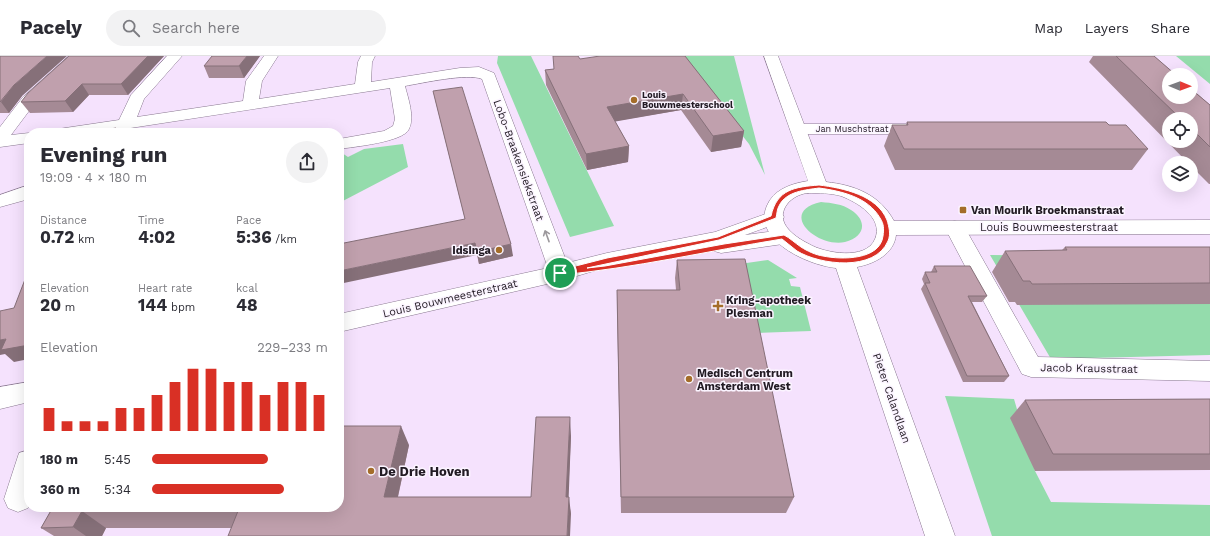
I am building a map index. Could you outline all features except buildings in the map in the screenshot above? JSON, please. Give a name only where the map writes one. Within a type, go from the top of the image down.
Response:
[{"type":"street","points":[[0,138],[29,100],[78,56]]},
{"type":"street","points":[[126,123],[137,98],[175,56]]},
{"type":"street","points":[[250,105],[254,81],[271,56]]},
{"type":"street","points":[[363,87],[365,62],[368,56]]},
{"type":"street","points":[[460,73],[464,56]]},
{"type":"street","points":[[771,56],[819,187]]},
{"type":"street","name":"Lobo-Braakensiekstraat","points":[[96,128],[126,123],[156,126],[250,105],[397,82],[460,73],[479,72],[489,76],[560,273]]},
{"type":"street","points":[[344,143],[389,135],[401,129],[403,119],[397,82]]},
{"type":"street","name":"Jan Muschstraat","points":[[798,129],[933,129]]},
{"type":"street","points":[[0,142],[24,139]]},
{"type":"street","points":[[819,187],[835,188],[863,199],[875,208],[883,217],[887,228],[885,240],[878,251],[863,258],[844,261],[821,258],[800,249],[784,237],[776,227],[774,217],[776,204],[786,195],[801,188],[819,187]]},
{"type":"street","points":[[0,201],[24,195]]},
{"type":"street","name":"Louis Bouwmeesterstraat","points":[[344,322],[560,273],[607,260],[719,238],[774,217]]},
{"type":"street","name":"Louis Bouwmeesterstraat","points":[[887,228],[1210,227]]},
{"type":"street","name":"Jacob Krausstraat","points":[[955,228],[1030,367],[1210,371]]},
{"type":"street","name":"Louis Bouwmeesterstraat","points":[[560,273],[605,268],[724,246],[784,237]]},
{"type":"street","name":"Pieter Calandlaan","points":[[844,261],[940,536]]},
{"type":"street","points":[[0,398],[24,393]]},
{"type":"street","points":[[18,499],[24,479]]},
{"type":"green space","points":[[498,56],[531,56],[614,226],[570,237],[497,63]]},
{"type":"green space","points":[[679,56],[734,56],[765,175],[749,144]]},
{"type":"green space","points":[[1176,56],[1210,56],[1210,84],[1198,74],[1198,68],[1191,68]]},
{"type":"green space","points":[[403,144],[408,167],[344,200],[344,154],[348,157],[364,149]]},
{"type":"green space","points":[[821,202],[833,203],[851,210],[860,219],[862,224],[860,233],[852,240],[845,242],[823,240],[814,235],[806,228],[802,221],[802,213],[808,207]]},
{"type":"green space","points":[[990,255],[1210,256],[1210,355],[1051,359]]},
{"type":"green space","points":[[768,260],[797,278],[789,279],[791,286],[800,287],[811,331],[754,333],[677,273]]},
{"type":"green space","points":[[945,396],[1014,399],[1035,471],[1051,502],[1210,505],[1210,536],[992,536]]},
{"type":"place","name":"Louis Bouwmeesterschool","points":[[634,100]]},
{"type":"place","name":"Van Mourik Broekmanstraat","points":[[963,210]]},
{"type":"place","name":"Idsinga","points":[[499,250]]},
{"type":"place","name":"Kring-apotheek Plesman","points":[[718,306]]},
{"type":"place","name":"Medisch Centrum Amsterdam West","points":[[689,379]]},
{"type":"place","name":"De Drie Hoven","points":[[371,471]]},
{"type":"route","points":[[801,188],[835,188],[863,199],[875,208],[883,217],[887,228],[885,240],[878,251],[863,258],[844,261],[821,258],[800,249],[784,237],[724,246],[605,268],[560,273],[607,260],[719,238],[774,217],[776,204],[786,195],[801,188]]}]
